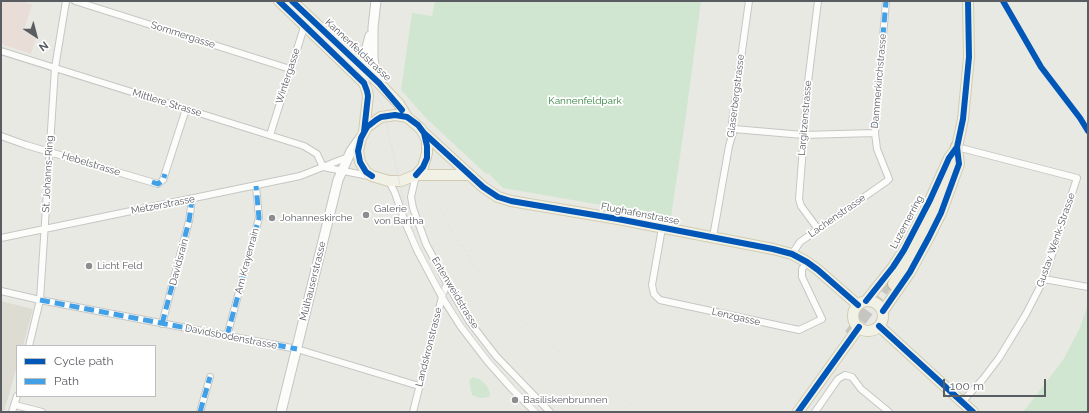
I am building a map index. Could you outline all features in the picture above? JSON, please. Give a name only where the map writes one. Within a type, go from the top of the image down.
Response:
[{"type":"highway","points":[[891,283],[913,254],[932,216],[952,166],[957,147]]},
{"type":"main road","name":"Kannenfeldstrasse","points":[[279,1],[308,22],[380,83],[407,117]]},
{"type":"main road","name":"Kannenfeldstrasse","points":[[292,1],[308,22],[364,82],[368,91],[364,132]]},
{"type":"main road","name":"Luzernerring","points":[[883,312],[910,272],[941,213],[959,164],[957,147],[963,119],[969,57],[968,1]]},
{"type":"main road","points":[[416,175],[423,167],[427,158],[427,146],[424,133],[407,117],[395,115],[381,117],[371,123],[364,132],[359,146],[358,156],[363,167],[372,176],[389,181],[401,181],[416,175],[470,175]]},
{"type":"main road","name":"Flughafenstrasse","points":[[424,133],[483,187],[498,197],[511,201],[713,237],[792,254],[807,262],[862,303]]},
{"type":"main road","name":"Luzernerring","points":[[862,303],[893,267],[904,250],[930,200],[949,158],[957,147]]},
{"type":"main road","points":[[875,302],[883,312],[883,319],[880,326],[876,328],[867,330],[859,327],[854,319],[855,309],[862,303],[875,302]]},
{"type":"main road","points":[[880,326],[973,412]]},
{"type":"main road","points":[[798,412],[859,327]]},
{"type":"street","name":"St. Johanns-Ring","points":[[29,345],[40,300],[55,68],[66,1]]},
{"type":"street","name":"Sommergasse","points":[[75,1],[290,69]]},
{"type":"street","points":[[376,1],[373,27],[373,60],[380,83]]},
{"type":"street","name":"Glaserbergstrasse","points":[[713,237],[729,146],[734,129],[732,123],[749,1]]},
{"type":"street","name":"Largitzenstrasse","points":[[818,1],[803,135],[799,199],[801,206],[818,229]]},
{"type":"street","name":"Dammerkirchstrasse","points":[[886,1],[875,134],[877,149],[889,177],[887,181]]},
{"type":"street","name":"Wintergasse","points":[[270,135],[290,69],[308,22]]},
{"type":"street","points":[[364,82],[363,68],[366,48],[373,27]]},
{"type":"street","name":"Mittlere Strasse","points":[[1,51],[311,149],[320,158],[323,167]]},
{"type":"street","name":"Hebelstrasse","points":[[1,136],[158,184],[163,180],[186,109]]},
{"type":"street","points":[[734,129],[803,135],[875,134]]},
{"type":"street","name":"Mülhauserstrasse","points":[[281,412],[338,180],[348,157],[364,132]]},
{"type":"street","name":"Gustav Wenk-Strasse","points":[[957,147],[1077,178],[1044,279],[1023,319],[999,358],[983,379],[962,402]]},
{"type":"street","name":"Metzerstrasse","points":[[1,238],[300,176],[348,157]]},
{"type":"street","points":[[323,167],[341,172],[372,176]]},
{"type":"street","name":"Entenweidstrasse","points":[[416,175],[411,197],[413,208],[426,244],[447,283],[469,321],[496,356],[550,412]]},
{"type":"street","name":"Entenweidstrasse","points":[[389,181],[417,250],[442,297],[461,327],[488,362],[532,411]]},
{"type":"street","name":"Lachenstrasse","points":[[792,254],[800,242],[887,181]]},
{"type":"street","name":"Am Krayenrain","points":[[227,336],[259,218],[256,186]]},
{"type":"street","name":"Davidsrain","points":[[162,324],[189,221],[192,199]]},
{"type":"street","name":"Lenzgasse","points":[[662,228],[652,285],[654,294],[660,300],[799,330],[822,319],[802,277],[802,269],[807,262]]},
{"type":"street","points":[[1044,279],[1088,287]]},
{"type":"street","name":"Landskronstrasse","points":[[412,412],[447,283]]},
{"type":"street","name":"Davidsbodenstrasse","points":[[1,291],[162,324],[297,349],[419,386]]},
{"type":"street","points":[[815,412],[838,379],[845,375],[852,377],[861,389],[889,412]]},
{"type":"street","points":[[200,412],[210,377]]},
{"type":"street","points":[[12,412],[17,397]]},
{"type":"street","points":[[532,411],[539,401]]},
{"type":"street","points":[[15,405],[42,412]]},
{"type":"shaded area","points":[[1,1],[26,1],[26,3],[32,5],[24,30],[37,34],[31,54],[1,44]]},
{"type":"shaded area","points":[[1,301],[33,309],[23,345],[16,345],[16,370],[4,412],[1,412]]},
{"type":"green space","name":"Kannenfeldpark","points":[[435,1],[701,1],[671,217],[503,188],[488,173],[486,174],[426,118],[401,90],[412,13],[432,16]]},
{"type":"green space","points":[[1088,304],[1088,412],[1023,412],[1063,360],[1080,328]]},
{"type":"green space","points":[[473,377],[481,380],[487,386],[490,394],[489,397],[480,398],[472,395],[469,381]]},
{"type":"tunnel","points":[[850,335],[889,281]]},
{"type":"tram line","points":[[283,1],[363,77],[376,92],[382,104],[409,221],[420,248],[464,325],[491,360],[540,412]]},
{"type":"railway","points":[[435,198],[452,231],[471,260],[488,284],[510,309],[549,344],[641,412]]},
{"type":"marked path","points":[[875,127],[886,1]]},
{"type":"marked path","points":[[152,182],[158,184],[163,180],[165,174]]},
{"type":"marked path","points":[[227,336],[259,218],[256,186]]},
{"type":"marked path","points":[[162,324],[189,221],[192,199]]},
{"type":"marked path","points":[[40,300],[297,349]]},
{"type":"marked path","points":[[200,412],[210,377]]},
{"type":"cycle path","points":[[279,1],[364,83],[368,96],[364,132]]},
{"type":"cycle path","points":[[292,1],[379,83],[402,110]]},
{"type":"cycle path","points":[[883,311],[910,272],[929,237],[941,213],[959,164],[957,147],[963,119],[969,57],[968,1]]},
{"type":"cycle path","points":[[1003,1],[1041,67],[1080,118],[1088,131]]},
{"type":"cycle path","points":[[372,176],[366,172],[360,162],[358,151],[361,138],[367,127],[376,120],[381,117],[395,115],[407,117],[418,125],[424,133],[427,146],[427,158],[423,167],[416,175]]},
{"type":"cycle path","points":[[424,133],[483,187],[498,197],[511,201],[618,219],[792,254],[818,270],[858,305]]},
{"type":"cycle path","points":[[866,301],[893,267],[904,250],[930,200],[949,158],[957,147]]},
{"type":"cycle path","points":[[879,326],[973,412]]},
{"type":"cycle path","points":[[798,412],[859,327]]},
{"type":"place","name":"Galerie von Bartha","points":[[366,215]]},
{"type":"place","name":"Johanneskirche","points":[[272,218]]},
{"type":"place","name":"Licht Feld","points":[[89,266]]},
{"type":"place","name":"Basiliskenbrunnen","points":[[515,400]]}]
